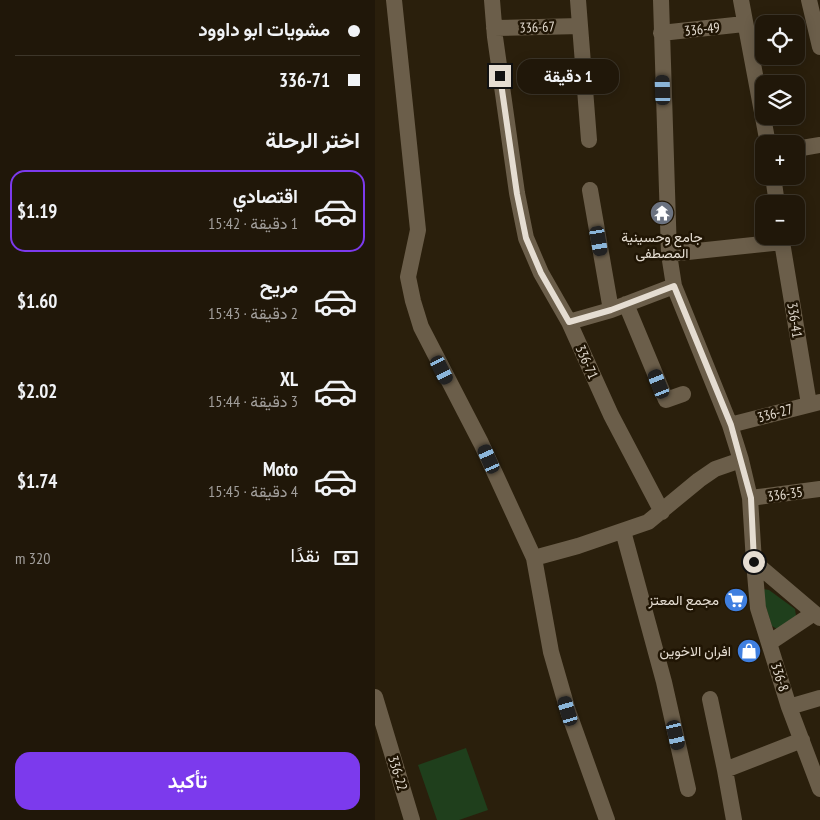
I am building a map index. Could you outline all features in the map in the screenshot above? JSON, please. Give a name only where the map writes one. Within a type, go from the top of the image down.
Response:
[{"type":"street","points":[[394,0],[418,230],[408,277],[413,301],[421,327],[481,443],[534,558],[551,652],[568,711],[607,820]]},
{"type":"street","name":"336-71","points":[[492,0],[494,28],[517,194],[526,238],[541,273],[569,322],[611,415],[662,512]]},
{"type":"street","points":[[578,0],[589,140]]},
{"type":"street","name":"336-8","points":[[661,0],[669,254],[674,286],[731,425],[751,498],[758,608],[789,707],[820,789]]},
{"type":"street","points":[[741,0],[766,135]]},
{"type":"street","points":[[809,0],[820,47]]},
{"type":"street","name":"336-49","points":[[661,33],[744,24]]},
{"type":"street","name":"336-67","points":[[494,28],[580,26]]},
{"type":"street","points":[[805,148],[820,145]]},
{"type":"street","points":[[589,190],[611,310]]},
{"type":"street","points":[[669,254],[755,243]]},
{"type":"street","name":"336-41","points":[[783,245],[814,403]]},
{"type":"street","points":[[569,322],[611,310],[674,286]]},
{"type":"street","points":[[627,304],[666,400],[683,394]]},
{"type":"street","name":"336-27","points":[[731,425],[814,403]]},
{"type":"street","points":[[534,558],[578,546],[648,522],[715,469],[741,460]]},
{"type":"street","name":"336-35","points":[[751,498],[820,489]]},
{"type":"street","points":[[623,531],[664,682],[688,788]]},
{"type":"street","points":[[754,562],[817,616],[769,643]]},
{"type":"street","name":"336-22","points":[[375,697],[412,820]]},
{"type":"street","points":[[789,707],[820,698]]},
{"type":"street","points":[[710,699],[734,820]]},
{"type":"street","points":[[725,770],[802,740]]},
{"type":"green space","points":[[763,589],[769,590],[795,609],[796,616],[777,629],[772,626],[761,591]]},
{"type":"green space","points":[[466,748],[488,810],[459,820],[437,820],[418,765]]},
{"type":"place","name":"جامع وحسينية المصطفى","points":[[662,213]]},
{"type":"place","name":"مجمع المعتز","points":[[736,600]]},
{"type":"place","name":"افران الاخوين","points":[[749,651]]},
{"type":"route","points":[[500,76],[517,194],[526,238],[541,273],[569,322],[611,310],[674,286],[731,425],[751,498],[754,562]]}]
